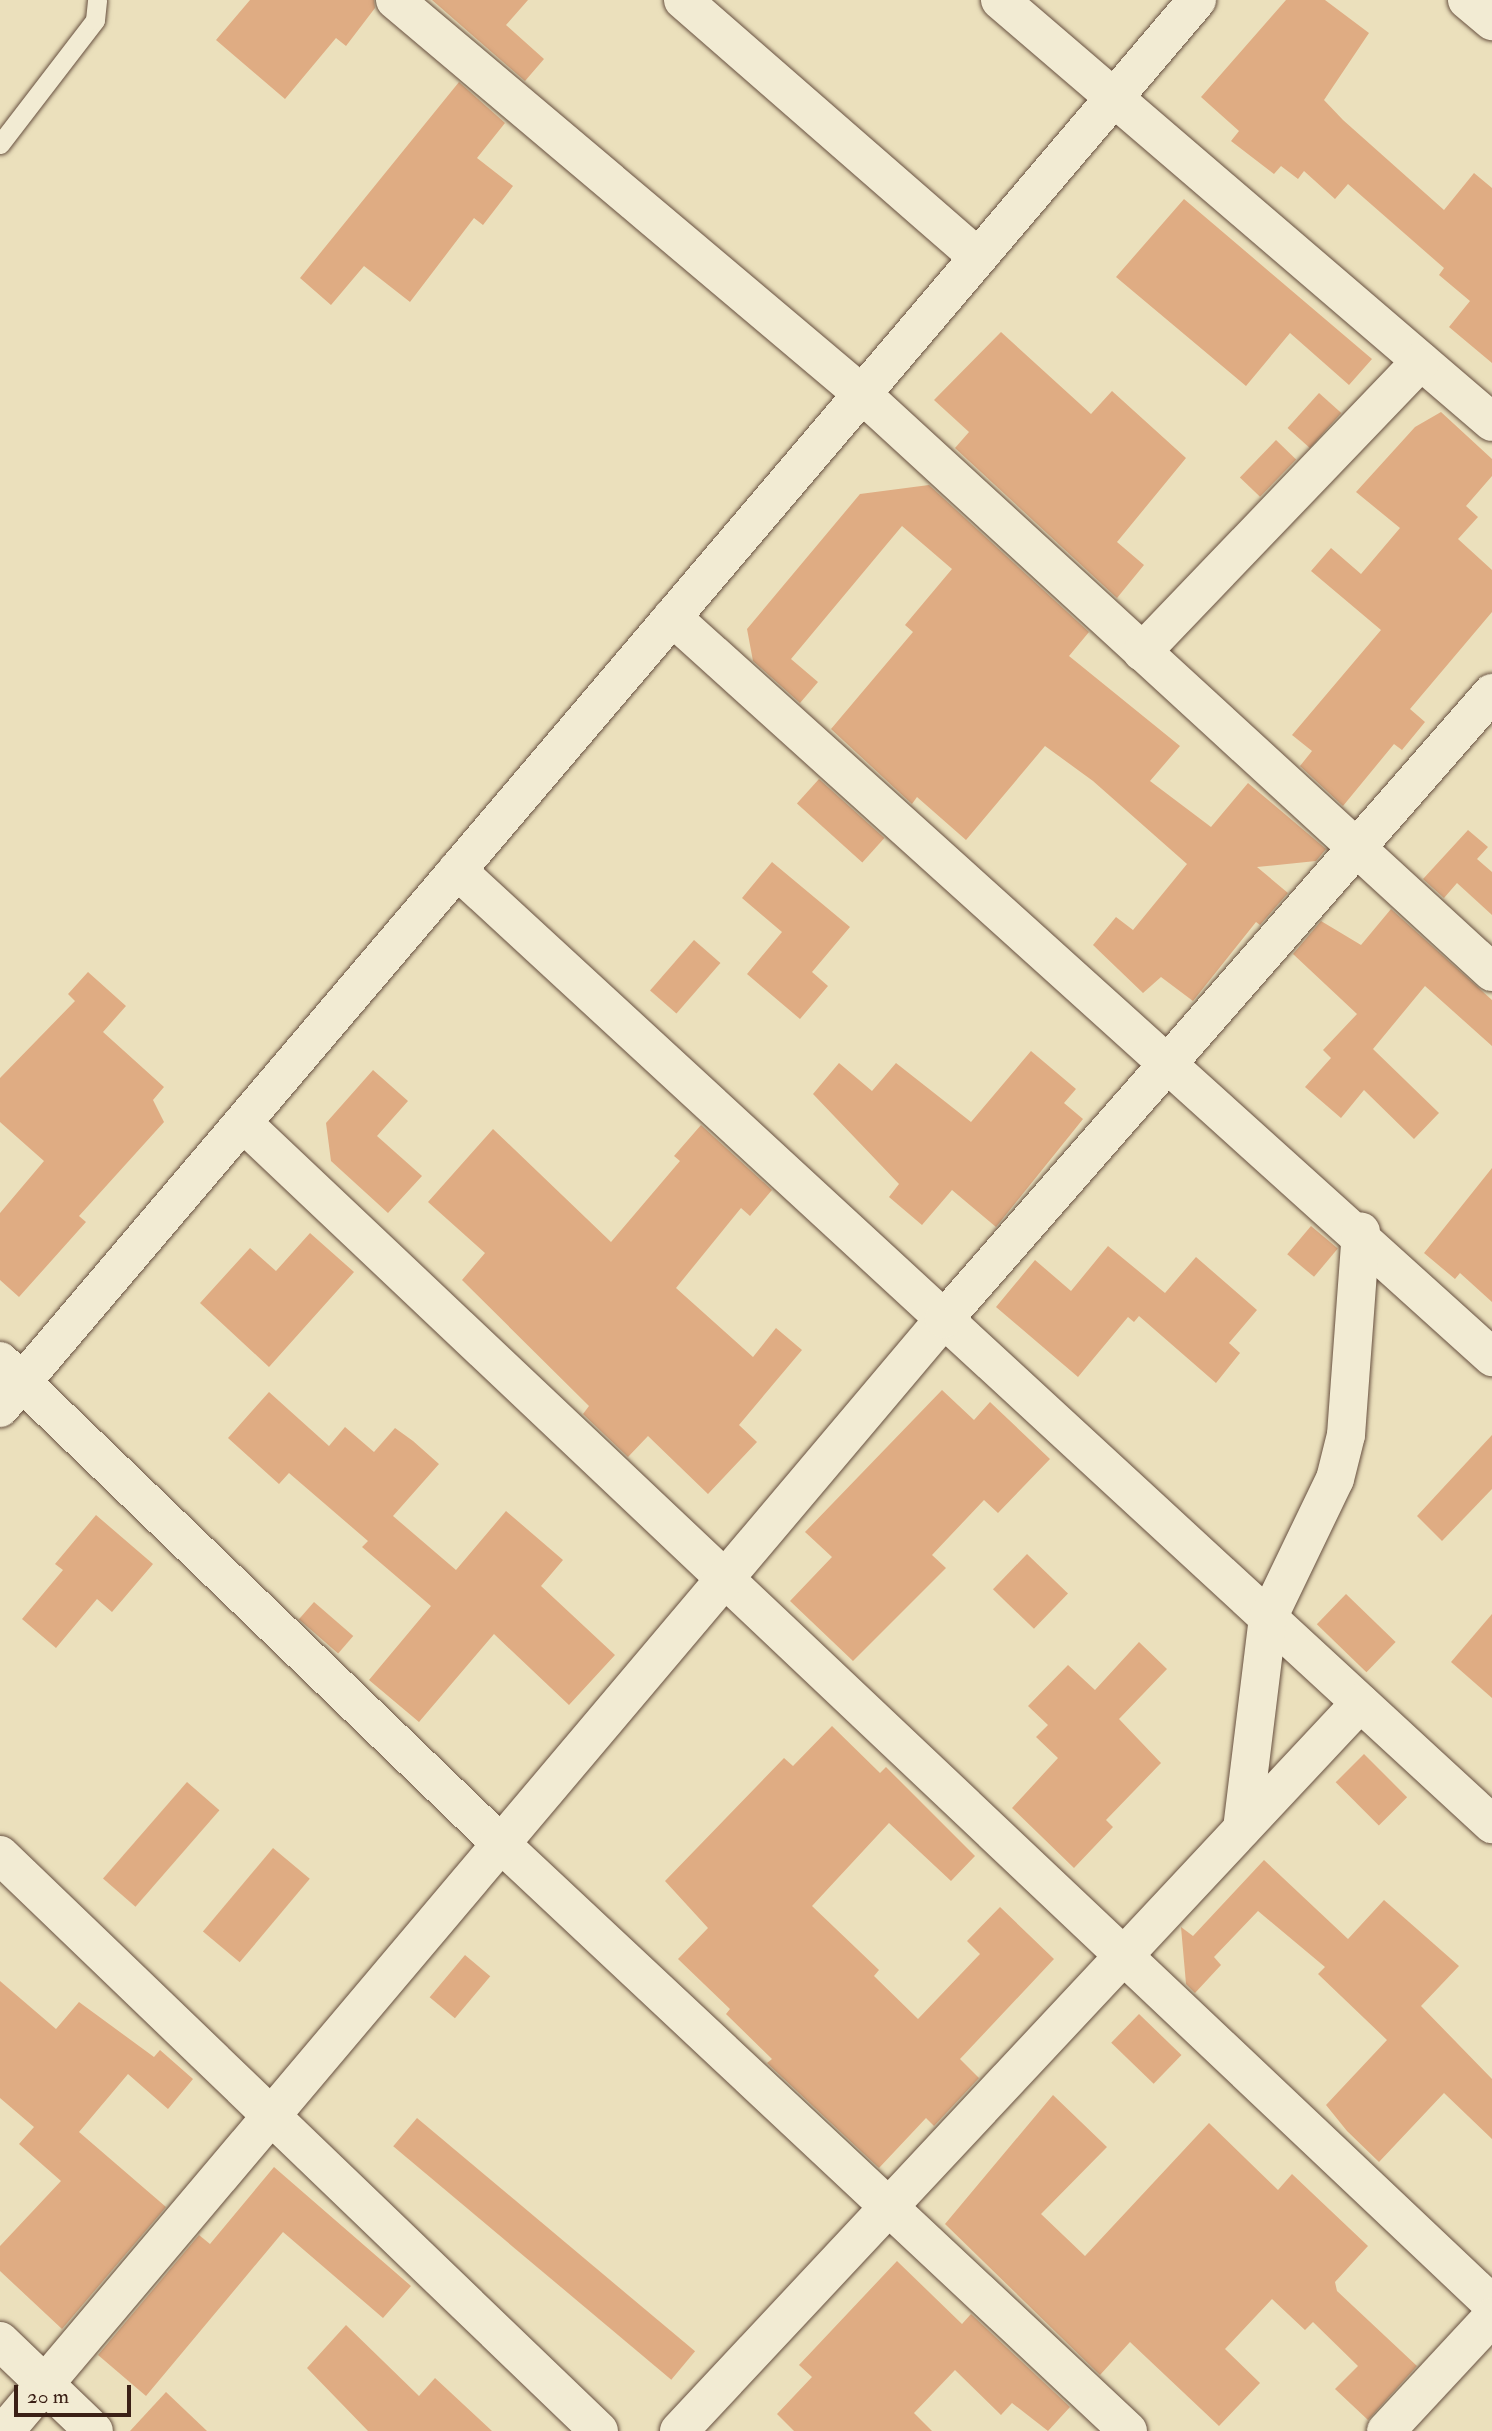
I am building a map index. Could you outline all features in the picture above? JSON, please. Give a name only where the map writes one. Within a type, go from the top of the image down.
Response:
[{"type":"street","points":[[395,0],[862,394],[1358,852],[1492,972]]},
{"type":"street","points":[[683,0],[978,257]]},
{"type":"street","points":[[1000,0],[1492,422]]},
{"type":"street","points":[[1128,2431],[7,1384],[243,1123],[1197,0]]},
{"type":"street","points":[[1467,0],[1492,21]]},
{"type":"street","points":[[1142,652],[1421,361]]},
{"type":"street","points":[[672,617],[1168,1064],[1361,1232],[1492,1357]]},
{"type":"street","points":[[5,2431],[498,1841],[944,1319],[1358,852],[1492,693]]},
{"type":"street","points":[[457,870],[1492,1825]]},
{"type":"street","points":[[243,1123],[1492,2304]]},
{"type":"street","points":[[1242,1829],[1268,1618],[1335,1479],[1346,1435],[1361,1232]]},
{"type":"street","points":[[679,2431],[1360,1703]]},
{"type":"street","points":[[0,1855],[599,2431]]},
{"type":"street","points":[[1385,2431],[1492,2317]]},
{"type":"street","points":[[0,2341],[93,2431]]},
{"type":"lane","points":[[0,144],[95,20],[97,0]]},
{"type":"building","points":[[250,0],[374,0],[375,8],[346,46],[336,38],[285,99],[216,40]]},
{"type":"building","points":[[432,0],[528,0],[506,25],[544,59],[525,81]]},
{"type":"building","points":[[1286,0],[1325,0],[1369,33],[1324,100],[1343,120],[1444,210],[1474,173],[1492,188],[1492,363],[1449,327],[1470,301],[1439,275],[1444,268],[1348,184],[1335,199],[1304,171],[1298,179],[1281,166],[1274,174],[1231,141],[1239,131],[1201,97]]},
{"type":"building","points":[[459,82],[505,123],[477,158],[513,186],[483,225],[474,218],[410,302],[364,266],[331,305],[300,278]]},
{"type":"building","points":[[1184,199],[1372,359],[1349,385],[1290,333],[1246,386],[1116,277]]},
{"type":"building","points":[[1001,332],[1091,414],[1112,391],[1186,458],[1117,542],[1144,565],[1117,598],[955,448],[969,432],[934,400]]},
{"type":"building","points":[[1319,393],[1341,413],[1310,448],[1288,428]]},
{"type":"building","points":[[1441,412],[1492,459],[1492,476],[1466,506],[1478,517],[1458,539],[1492,570],[1492,612],[1410,709],[1425,722],[1402,750],[1394,744],[1343,806],[1300,766],[1312,751],[1292,735],[1381,630],[1311,571],[1331,548],[1361,574],[1400,528],[1356,492],[1415,427]]},
{"type":"building","points":[[1276,440],[1296,459],[1260,497],[1240,477]]},
{"type":"building","points":[[929,485],[1089,632],[1069,656],[1180,746],[1150,781],[1211,827],[1248,783],[1326,849],[1316,861],[1257,867],[1288,893],[1260,925],[1256,922],[1193,1001],[1161,977],[1143,993],[1093,945],[1116,917],[1133,930],[1187,864],[1093,781],[1045,746],[966,840],[917,797],[912,804],[831,729],[913,632],[905,625],[952,569],[902,526],[791,659],[818,682],[800,703],[753,661],[747,629],[860,494]]},
{"type":"building","points":[[819,779],[884,838],[862,862],[797,804]]},
{"type":"building","points":[[1468,830],[1488,847],[1477,859],[1492,872],[1492,915],[1457,883],[1444,898],[1423,879]]},
{"type":"building","points":[[772,862],[850,927],[812,972],[828,986],[800,1019],[747,974],[782,932],[742,898]]},
{"type":"building","points":[[1391,909],[1492,1000],[1492,1046],[1425,986],[1373,1049],[1439,1113],[1414,1139],[1364,1090],[1341,1118],[1305,1087],[1331,1058],[1323,1050],[1357,1014],[1293,954],[1321,921],[1361,945]]},
{"type":"building","points":[[694,940],[720,963],[676,1014],[650,991]]},
{"type":"building","points":[[88,972],[126,1006],[103,1032],[164,1087],[153,1100],[164,1122],[79,1216],[86,1222],[19,1297],[0,1280],[0,1213],[44,1161],[0,1122],[0,1078],[75,1001],[68,994]]},
{"type":"building","points":[[1031,1051],[1076,1089],[1064,1103],[1083,1119],[996,1227],[952,1190],[922,1225],[889,1197],[899,1184],[813,1094],[839,1063],[872,1091],[896,1063],[971,1122]]},
{"type":"building","points":[[373,1070],[408,1101],[377,1136],[422,1176],[388,1213],[331,1161],[326,1123]]},
{"type":"building","points":[[701,1125],[772,1190],[750,1216],[741,1208],[676,1288],[753,1357],[776,1328],[802,1350],[739,1425],[757,1442],[708,1494],[648,1436],[628,1457],[583,1414],[589,1406],[462,1280],[485,1253],[428,1202],[493,1129],[611,1242],[680,1161],[674,1156]]},
{"type":"building","points":[[1492,1168],[1492,1302],[1460,1273],[1455,1279],[1424,1253]]},
{"type":"building","points":[[1311,1226],[1338,1248],[1314,1277],[1287,1254]]},
{"type":"building","points":[[310,1233],[354,1272],[269,1367],[200,1303],[250,1248],[276,1271]]},
{"type":"building","points":[[1108,1246],[1165,1293],[1196,1257],[1257,1310],[1229,1343],[1240,1353],[1216,1383],[1139,1316],[1134,1322],[1128,1317],[1078,1377],[996,1307],[1035,1260],[1071,1291]]},
{"type":"building","points":[[942,1390],[974,1420],[990,1402],[1050,1459],[998,1513],[984,1500],[932,1555],[946,1568],[853,1661],[790,1601],[832,1557],[805,1532]]},
{"type":"building","points":[[269,1392],[329,1446],[345,1427],[374,1452],[395,1428],[439,1464],[393,1516],[456,1570],[506,1511],[563,1560],[541,1586],[615,1655],[569,1705],[494,1634],[419,1722],[369,1680],[431,1606],[362,1547],[368,1541],[289,1473],[279,1484],[228,1438]]},
{"type":"building","points":[[1492,1435],[1492,1489],[1442,1541],[1417,1516]]},
{"type":"building","points":[[96,1515],[153,1564],[112,1612],[97,1599],[56,1648],[22,1619],[63,1570],[55,1564]]},
{"type":"building","points":[[1027,1554],[1068,1594],[1034,1629],[993,1589]]},
{"type":"building","points":[[1346,1594],[1396,1642],[1366,1672],[1317,1624]]},
{"type":"building","points":[[314,1602],[353,1636],[338,1653],[299,1619]]},
{"type":"building","points":[[1492,1614],[1492,1698],[1451,1662]]},
{"type":"building","points":[[1139,1642],[1167,1669],[1119,1719],[1161,1763],[1106,1820],[1113,1827],[1074,1868],[1012,1808],[1058,1758],[1036,1737],[1048,1725],[1028,1706],[1068,1665],[1095,1690]]},
{"type":"building","points":[[832,1726],[880,1773],[886,1767],[975,1856],[951,1881],[889,1823],[812,1906],[879,1970],[874,1976],[918,2019],[980,1954],[967,1941],[1000,1907],[1054,1959],[960,2059],[979,2078],[934,2126],[926,2118],[879,2168],[767,2063],[772,2059],[726,2014],[730,2009],[678,1959],[708,1928],[665,1881],[784,1758],[793,1766]]},
{"type":"building","points":[[1364,1754],[1407,1797],[1379,1825],[1336,1782]]},
{"type":"building","points":[[187,1782],[219,1810],[135,1907],[103,1879]]},
{"type":"building","points":[[273,1848],[310,1879],[240,1962],[203,1931]]},
{"type":"building","points":[[1264,1860],[1348,1939],[1384,1900],[1459,1966],[1421,2006],[1492,2079],[1492,2139],[1444,2093],[1379,2162],[1347,2131],[1326,2105],[1387,2040],[1318,1974],[1325,1967],[1258,1911],[1214,1957],[1221,1965],[1195,1993],[1186,1984],[1181,1927],[1193,1936]]},
{"type":"building","points":[[465,1955],[490,1976],[455,2018],[430,1997]]},
{"type":"building","points":[[0,1981],[56,2029],[79,2002],[154,2057],[160,2050],[193,2079],[168,2109],[128,2074],[79,2132],[166,2207],[62,2329],[0,2271],[0,2246],[61,2181],[19,2144],[34,2127],[0,2098]]},
{"type":"building","points":[[1139,2014],[1181,2055],[1154,2084],[1111,2043]]},
{"type":"building","points":[[1053,2095],[1107,2147],[1041,2214],[1085,2256],[1209,2123],[1278,2190],[1292,2174],[1368,2246],[1335,2282],[1337,2291],[1417,2366],[1368,2420],[1335,2389],[1358,2366],[1313,2322],[1305,2330],[1272,2299],[1225,2349],[1260,2383],[1219,2426],[1130,2342],[1100,2375],[945,2224]]},
{"type":"building","points":[[417,2118],[695,2351],[671,2380],[393,2146]]},
{"type":"building","points":[[274,2167],[411,2286],[383,2318],[283,2232],[146,2396],[98,2355],[199,2235],[210,2244]]},
{"type":"building","points":[[897,2261],[962,2324],[971,2314],[1070,2407],[1048,2431],[1012,2403],[1001,2415],[955,2370],[914,2413],[932,2431],[794,2431],[777,2414],[812,2377],[799,2365]]},
{"type":"building","points":[[346,2325],[419,2396],[435,2378],[492,2431],[368,2431],[307,2368]]},
{"type":"building","points":[[166,2392],[207,2431],[130,2431]]}]
